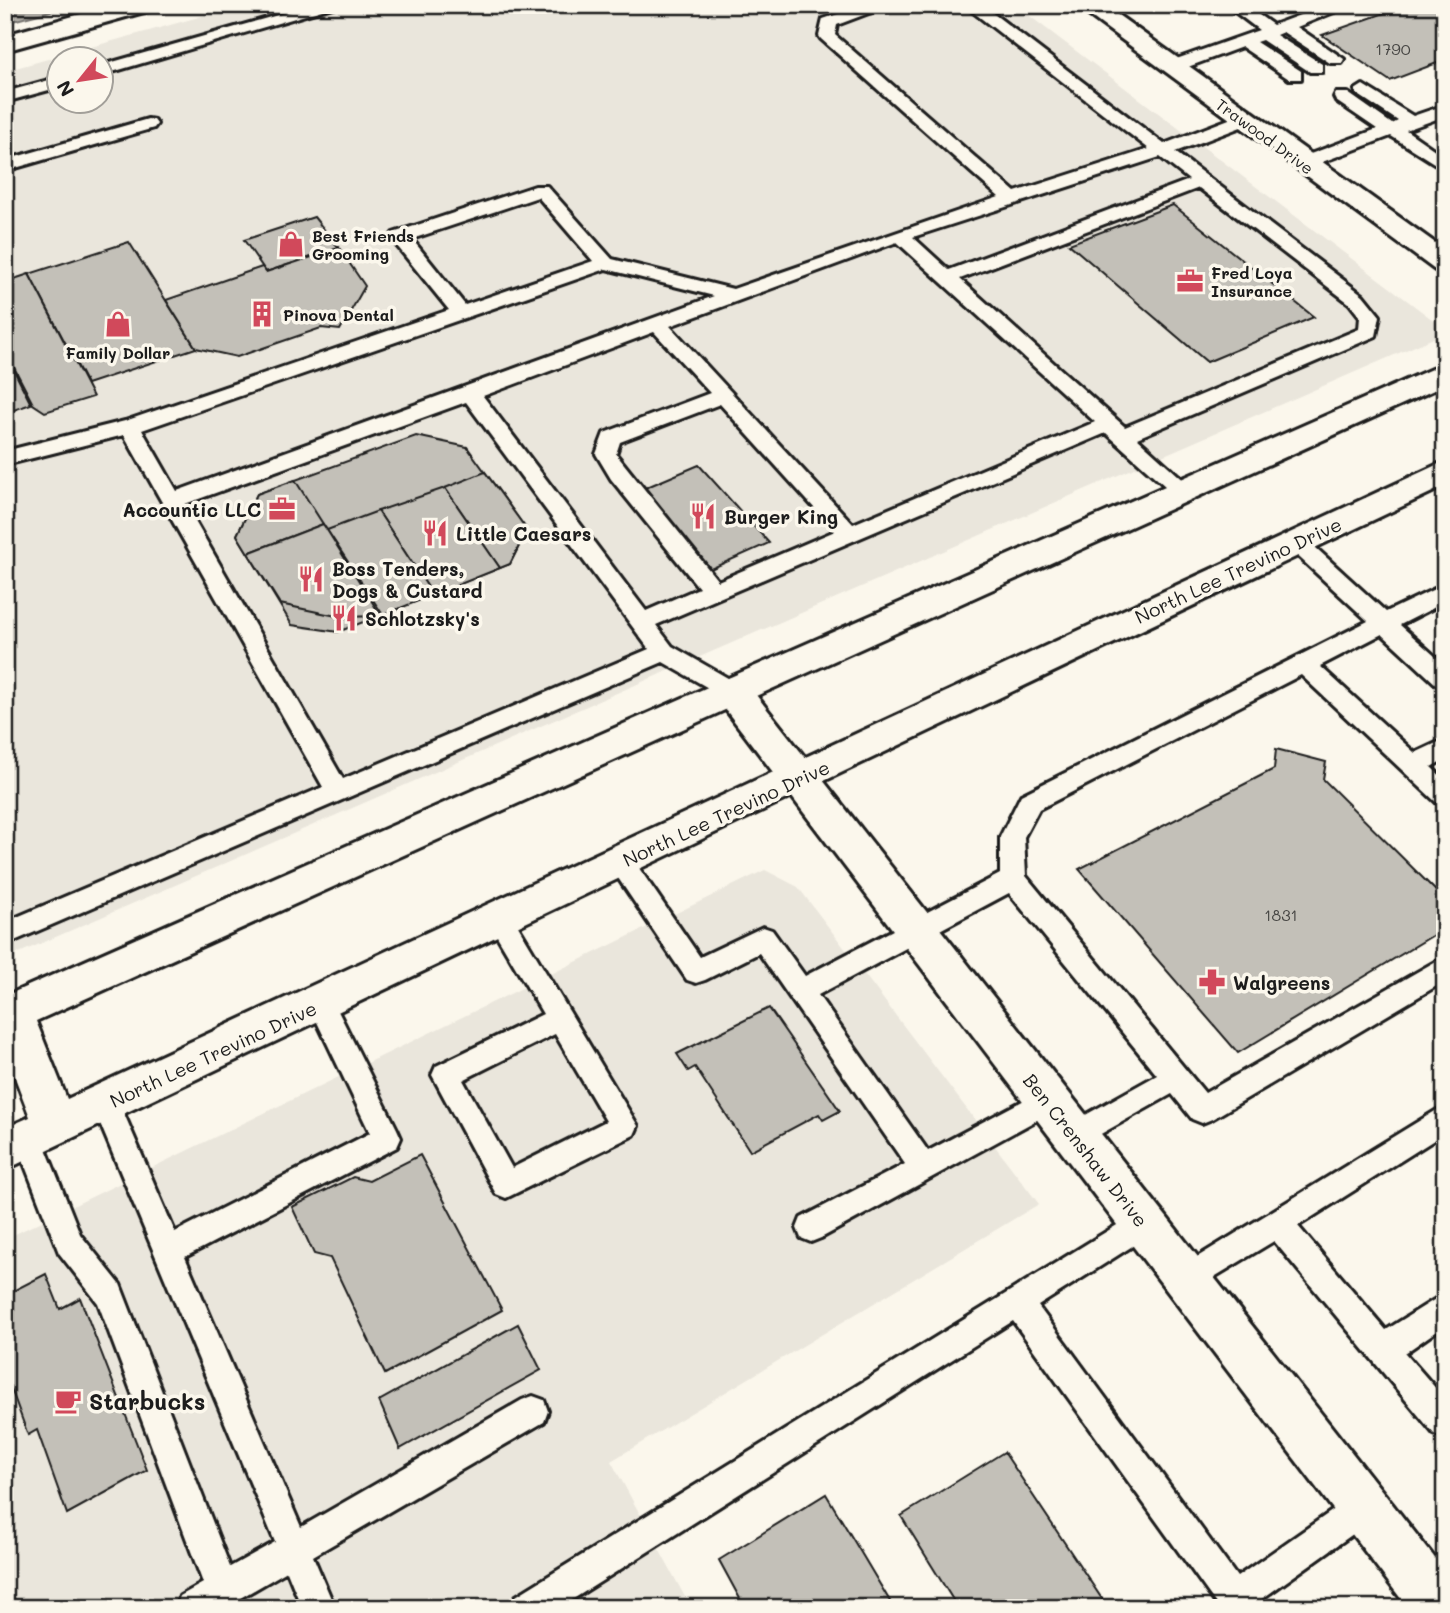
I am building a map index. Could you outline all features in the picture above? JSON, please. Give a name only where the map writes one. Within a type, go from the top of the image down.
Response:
[{"type":"main road","points":[[5,43],[142,5]]},
{"type":"main road","name":"Trawood Drive","points":[[1087,5],[1445,264]]},
{"type":"main road","points":[[30,1139],[7,1012],[1445,373]]},
{"type":"main road","name":"North Lee Trevino Drive","points":[[30,1139],[1445,472]]},
{"type":"main road","name":"Ben Crenshaw Drive","points":[[732,691],[1441,1608]]},
{"type":"lane","points":[[116,66],[331,5]]},
{"type":"lane","points":[[641,622],[850,534],[1369,332],[1370,316],[1356,299],[972,5]]},
{"type":"lane","points":[[1234,5],[1266,33],[1315,68],[1266,33]]},
{"type":"lane","points":[[1171,67],[1343,5]]},
{"type":"lane","points":[[876,6],[829,22],[827,36],[1012,199]]},
{"type":"lane","points":[[5,97],[46,86]]},
{"type":"lane","points":[[1400,127],[1353,93],[1400,127],[1445,165]]},
{"type":"lane","points":[[1303,163],[1445,110]]},
{"type":"lane","points":[[174,500],[900,235],[1161,150],[1243,120]]},
{"type":"lane","points":[[5,166],[148,124]]},
{"type":"lane","points":[[947,277],[1200,181]]},
{"type":"lane","points":[[461,313],[400,237],[541,190],[606,262],[734,295]]},
{"type":"lane","points":[[900,235],[1182,490]]},
{"type":"lane","points":[[5,458],[130,427],[606,262]]},
{"type":"lane","points":[[657,323],[850,534]]},
{"type":"lane","points":[[470,393],[664,652],[732,691]]},
{"type":"lane","points":[[714,591],[618,474],[606,454],[611,438],[722,396]]},
{"type":"lane","points":[[130,427],[338,791]]},
{"type":"lane","points":[[1296,542],[1445,679]]},
{"type":"lane","points":[[1445,592],[1030,803],[1012,837],[1013,878],[1202,1110],[1445,967]]},
{"type":"lane","points":[[5,934],[664,652]]},
{"type":"lane","points":[[1303,664],[1445,795]]},
{"type":"lane","points":[[1413,766],[1445,748]]},
{"type":"lane","points":[[621,862],[696,972],[763,937],[924,1168]]},
{"type":"lane","points":[[801,991],[1013,878]]},
{"type":"lane","points":[[500,919],[624,1126],[506,1185],[446,1075],[559,1019]]},
{"type":"lane","points":[[168,1251],[387,1138],[321,1003]]},
{"type":"lane","points":[[1074,1136],[1176,1078]]},
{"type":"lane","points":[[811,1228],[1047,1100]]},
{"type":"lane","points":[[106,1104],[320,1608]]},
{"type":"lane","points":[[1186,1280],[1445,1118]]},
{"type":"lane","points":[[30,1139],[69,1244],[110,1294],[222,1590]]},
{"type":"lane","points":[[1277,1222],[1445,1423]]},
{"type":"lane","points":[[528,1608],[1143,1223]]},
{"type":"lane","points":[[1017,1302],[1233,1599],[1363,1508]]},
{"type":"lane","points":[[1383,1350],[1445,1307]]},
{"type":"lane","points":[[192,1608],[534,1411]]},
{"type":"shaded area","points":[[5,5],[73,5],[5,23]]},
{"type":"shaded area","points":[[242,5],[1015,5],[1445,329],[1445,333],[5,959],[5,71],[46,60],[46,116],[116,116],[116,46],[95,46]]},
{"type":"shaded area","points":[[765,870],[798,887],[1039,1204],[611,1461],[691,1608],[5,1608],[5,1239]]},
{"type":"building","points":[[1407,5],[1445,5],[1445,60],[1390,81],[1322,35]]},
{"type":"building","name":"Fred Loya Insurance","points":[[1173,205],[1314,317],[1207,362],[1069,244]]},
{"type":"building","name":"Best Friends Grooming","points":[[314,217],[339,248],[266,272],[244,240]]},
{"type":"building","name":"Family Dollar","points":[[129,242],[196,348],[87,384],[29,274]]},
{"type":"building","name":"Pinova Dental","points":[[339,248],[365,286],[340,330],[321,328],[237,357],[196,348],[166,300],[262,267],[266,272]]},
{"type":"building","points":[[29,274],[93,397],[45,412],[33,404],[5,350],[5,282]]},
{"type":"building","points":[[5,353],[31,404],[5,413]]},
{"type":"building","points":[[416,436],[467,447],[527,530],[510,564],[338,632],[292,625],[237,535],[257,494]]},
{"type":"building","name":"Burger King","points":[[699,465],[769,543],[706,571],[640,490]]},
{"type":"building","points":[[485,472],[527,530],[510,564],[500,568],[445,488]]},
{"type":"building","name":"Accountic LLC","points":[[295,480],[323,524],[248,553],[237,535],[257,494]]},
{"type":"building","name":"Little Caesars","points":[[445,488],[500,568],[433,595],[378,511]]},
{"type":"building","points":[[378,511],[433,595],[383,615],[327,530]]},
{"type":"building","name":"Boss Tenders, Dogs & Custard","points":[[323,524],[381,616],[341,617],[280,604],[248,553]]},
{"type":"building","name":"Walgreens","points":[[1276,749],[1326,762],[1323,779],[1445,900],[1445,928],[1238,1053],[1079,869],[1274,769]]},
{"type":"building","points":[[769,1008],[840,1111],[823,1120],[819,1114],[750,1151],[695,1067],[688,1071],[677,1054]]},
{"type":"building","points":[[420,1155],[502,1310],[385,1374],[330,1258],[314,1254],[292,1207],[353,1177],[369,1181]]},
{"type":"building","name":"Starbucks","points":[[46,1274],[60,1309],[80,1298],[147,1470],[67,1514],[37,1430],[28,1435],[5,1372],[5,1337],[12,1334],[5,1314],[5,1295]]},
{"type":"building","points":[[518,1324],[541,1370],[400,1449],[379,1401]]},
{"type":"building","points":[[1004,1452],[1108,1608],[958,1608],[901,1516]]},
{"type":"building","points":[[826,1494],[894,1608],[745,1608],[719,1560]]},
{"type":"place","name":"Best Friends Grooming","points":[[291,244]]},
{"type":"place","name":"Fred Loya Insurance","points":[[1190,281]]},
{"type":"place","name":"Pinova Dental","points":[[262,314]]},
{"type":"place","name":"Family Dollar","points":[[118,324]]},
{"type":"place","name":"Accountic LLC","points":[[282,509]]},
{"type":"place","name":"Burger King","points":[[703,516]]},
{"type":"place","name":"Little Caesars","points":[[435,533]]},
{"type":"place","name":"Boss Tenders, Dogs & Custard","points":[[311,579]]},
{"type":"place","name":"Schlotzsky's","points":[[344,618]]},
{"type":"place","name":"Walgreens","points":[[1212,982]]},
{"type":"place","name":"Starbucks","points":[[68,1401]]}]
